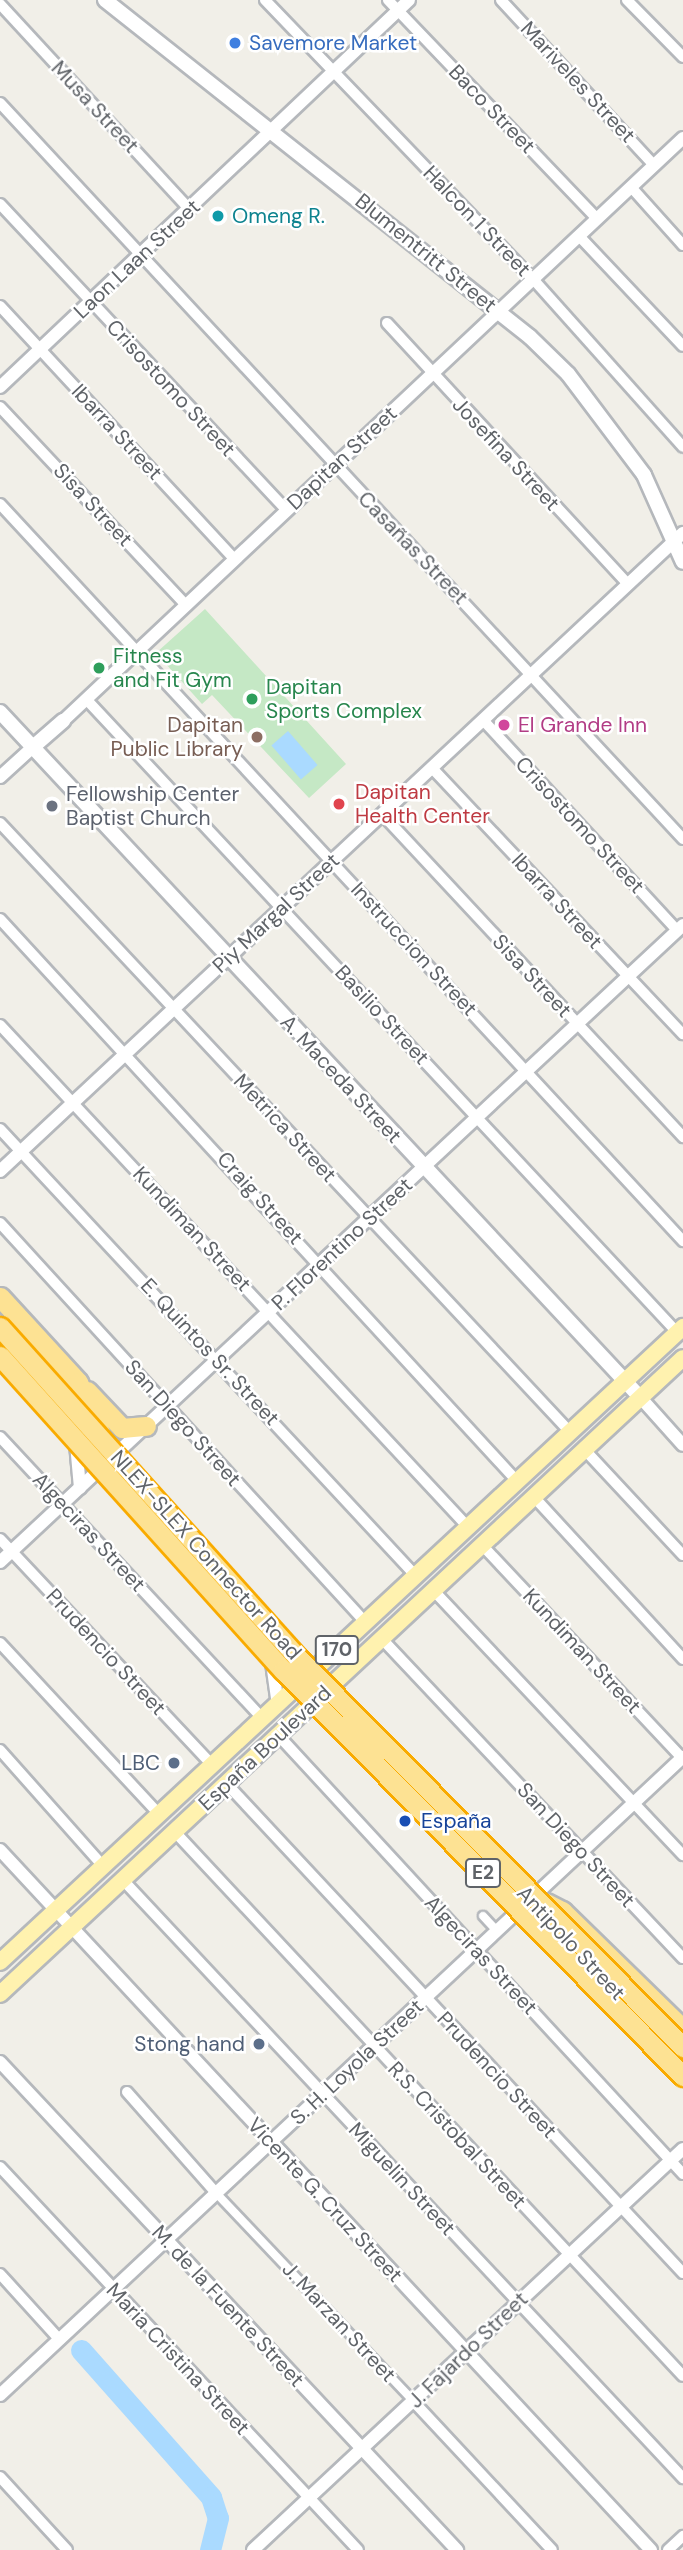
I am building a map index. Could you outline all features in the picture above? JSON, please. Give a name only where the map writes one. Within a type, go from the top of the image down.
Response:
[{"type":"highway","points":[[5,1303],[122,1428],[146,1426]]},
{"type":"highway","name":"NLEX-SLEX Connector Road","points":[[0,1327],[297,1657],[683,2047]]},
{"type":"highway","name":"NLEX-SLEX Connector Road","points":[[0,1356],[283,1670],[683,2076]]},
{"type":"highway","points":[[78,1382],[99,1432],[115,1455]]},
{"type":"highway","points":[[531,1900],[562,1911],[683,2029]]},
{"type":"main road","name":"Blumentritt Street","points":[[105,0],[274,130],[499,312],[568,374],[607,422],[644,475],[679,537],[683,562]]},
{"type":"main road","name":"A. Maceda Street","points":[[0,712],[640,1397]]},
{"type":"main road","name":"Dapitan Street","points":[[33,747],[63,721]]},
{"type":"main road","name":"España Boulevard","points":[[0,1961],[213,1766],[680,1329]]},
{"type":"main road","name":"España Boulevard","points":[[0,1994],[683,1358]]},
{"type":"street","name":"Halcon 1 Street","points":[[265,0],[533,279],[683,447]]},
{"type":"street","name":"Baco Street","points":[[388,0],[597,219]]},
{"type":"street","name":"Laon Laan Street","points":[[0,387],[409,0]]},
{"type":"street","name":"Mariveles Street","points":[[501,0],[654,165]]},
{"type":"street","points":[[627,0],[683,57]]},
{"type":"street","name":"Musa Street","points":[[0,4],[190,210]]},
{"type":"street","name":"Casañas Street","points":[[0,103],[334,465],[533,673],[683,839]]},
{"type":"street","name":"Dapitan Street","points":[[63,721],[682,140]]},
{"type":"street","points":[[631,187],[683,245]]},
{"type":"street","name":"Crisostomo Street","points":[[0,204],[286,510]]},
{"type":"street","points":[[579,236],[683,346]]},
{"type":"street","name":"Ibarra Street","points":[[0,306],[234,559]]},
{"type":"street","name":"Josefina Street","points":[[387,323],[431,375],[628,584]]},
{"type":"street","name":"Sisa Street","points":[[0,407],[185,604]]},
{"type":"street","name":"Instruccion Street","points":[[0,504],[683,1241]]},
{"type":"street","name":"Piy Margal Street","points":[[0,1171],[679,537]]},
{"type":"street","name":"Basilio Street","points":[[86,699],[680,1329]]},
{"type":"street","name":"Crisostomo Street","points":[[483,720],[680,928]]},
{"type":"street","name":"Dapitan Street","points":[[0,777],[33,747]]},
{"type":"street","name":"Ibarra Street","points":[[432,768],[683,1034]]},
{"type":"street","name":"Sisa Street","points":[[382,814],[683,1137]]},
{"type":"street","name":"Metrica Street","points":[[0,823],[569,1432]]},
{"type":"street","name":"Craig Street","points":[[0,919],[127,1053],[517,1481]]},
{"type":"street","name":"P. Florentino Street","points":[[0,1562],[680,928]]},
{"type":"street","name":"Kundiman Street","points":[[0,1025],[468,1527]]},
{"type":"street","name":"E. Quintos Sr. Street","points":[[0,1129],[218,1359],[416,1576]]},
{"type":"street","name":"San Diego Street","points":[[0,1223],[366,1623]]},
{"type":"street","points":[[0,1363],[266,1647],[278,1705]]},
{"type":"street","name":"A. Maceda Street","points":[[640,1397],[683,1445]]},
{"type":"street","name":"Algeciras Street","points":[[0,1437],[263,1719]]},
{"type":"street","points":[[76,1444],[80,1488]]},
{"type":"street","points":[[584,1449],[683,1556]]},
{"type":"street","name":"Antipolo Street","points":[[115,1455],[683,2063]]},
{"type":"street","points":[[534,1497],[683,1659]]},
{"type":"street","name":"Prudencio Street","points":[[0,1539],[213,1766]]},
{"type":"street","name":"Kundiman Street","points":[[482,1545],[683,1757]]},
{"type":"street","points":[[434,1591],[683,1856]]},
{"type":"street","name":"San Diego Street","points":[[383,1640],[683,1958]]},
{"type":"street","points":[[0,1643],[159,1814]]},
{"type":"street","name":"Algeciras Street","points":[[279,1736],[683,2174]]},
{"type":"street","points":[[0,1750],[103,1866]]},
{"type":"street","name":"S. H. Loyola Street","points":[[3,2386],[59,2339],[323,2095],[683,1757]]},
{"type":"street","name":"Prudencio Street","points":[[226,1783],[683,2273]]},
{"type":"street","name":"R.S. Cristobal Street","points":[[175,1832],[683,2376]]},
{"type":"street","name":"Vicente G. Cruz Street","points":[[0,1850],[650,2550]]},
{"type":"street","name":"Miguelin Street","points":[[122,1879],[683,2478]]},
{"type":"street","points":[[498,1901],[512,1916]]},
{"type":"street","points":[[483,1916],[496,1930]]},
{"type":"street","name":"M. de la Fuente Street","points":[[0,2062],[457,2550]]},
{"type":"street","name":"J. Marzan Street","points":[[127,2092],[216,2193],[552,2550]]},
{"type":"street","name":"J. Fajardo Street","points":[[253,2550],[683,2149]]},
{"type":"street","name":"Maria Cristina Street","points":[[0,2166],[358,2550]]},
{"type":"street","points":[[0,2274],[59,2339]]},
{"type":"street","points":[[0,2477],[67,2550]]},
{"type":"street","points":[[668,2550],[683,2536]]},
{"type":"green space","name":"Dapitan Sports Complex","points":[[205,609],[346,764],[309,798],[212,695],[202,704],[156,653]]},
{"type":"water","points":[[288,731],[318,765],[301,779],[271,745]]},
{"type":"waterway","points":[[81,2350],[211,2497],[218,2518],[210,2550]]},
{"type":"place","name":"Savemore Market","points":[[235,43]]},
{"type":"place","name":"Omeng R.","points":[[218,216]]},
{"type":"place","name":"Fitness and Fit Gym","points":[[99,668]]},
{"type":"place","name":"Dapitan Sports Complex","points":[[252,699]]},
{"type":"place","name":"El Grande Inn","points":[[504,725]]},
{"type":"place","name":"Dapitan Public Library","points":[[257,737]]},
{"type":"place","name":"Dapitan Health Center","points":[[339,804]]},
{"type":"place","name":"Fellowship Center Baptist Church","points":[[52,806]]},
{"type":"place","name":"LBC","points":[[174,1763]]},
{"type":"place","name":"España","points":[[405,1821]]},
{"type":"place","name":"Stong hand","points":[[259,2044]]}]
